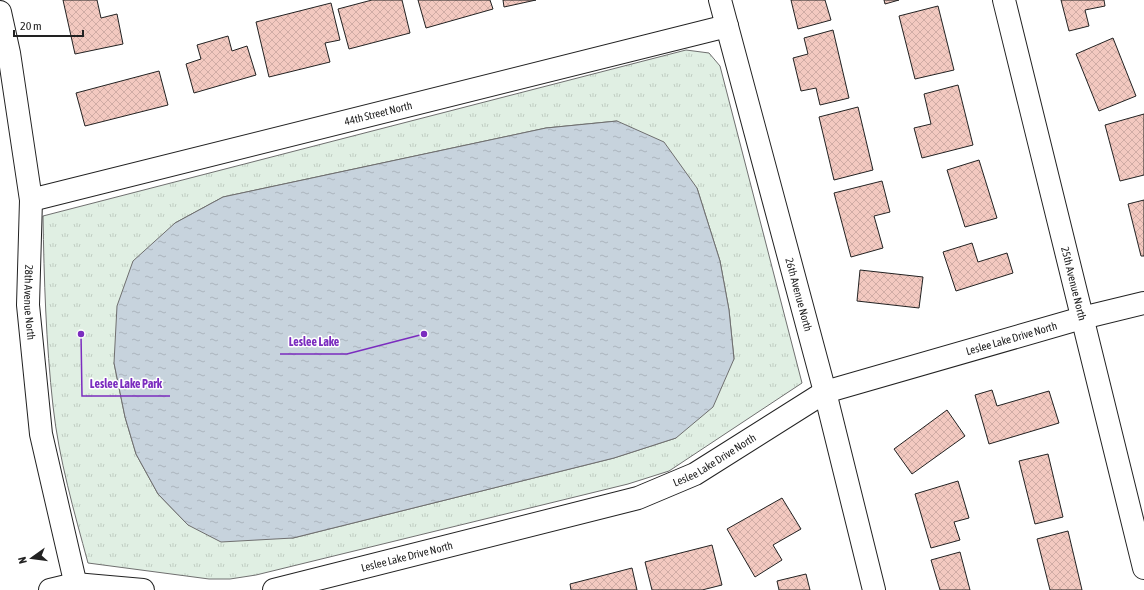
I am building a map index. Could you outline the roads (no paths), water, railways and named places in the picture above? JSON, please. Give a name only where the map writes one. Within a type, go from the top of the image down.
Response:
[{"type":"street","name":"26th Avenue North","points":[[720,0],[825,392],[874,590]]},
{"type":"street","name":"25th Avenue North","points":[[1004,0],[1144,568]]},
{"type":"street","name":"28th Avenue North","points":[[0,12],[9,53],[31,200],[28,305],[41,434],[76,587]]},
{"type":"street","name":"44th Street North","points":[[31,200],[727,26]]},
{"type":"street","name":"Leslee Lake Drive North","points":[[274,590],[638,498],[696,474],[825,392],[1082,318],[1144,303]]},
{"type":"street","points":[[50,590],[76,587],[143,590]]},
{"type":"water","points":[[617,121],[664,142],[697,188],[720,261],[729,310],[734,359],[713,407],[676,438],[614,458],[293,538],[221,542],[188,525],[158,494],[136,454],[125,417],[114,363],[117,306],[133,261],[175,223],[223,197],[546,128]]},
{"type":"place","name":"Leslee Lake Park","points":[[81,334]]},
{"type":"place","name":"Leslee Lake","points":[[424,334]]}]
